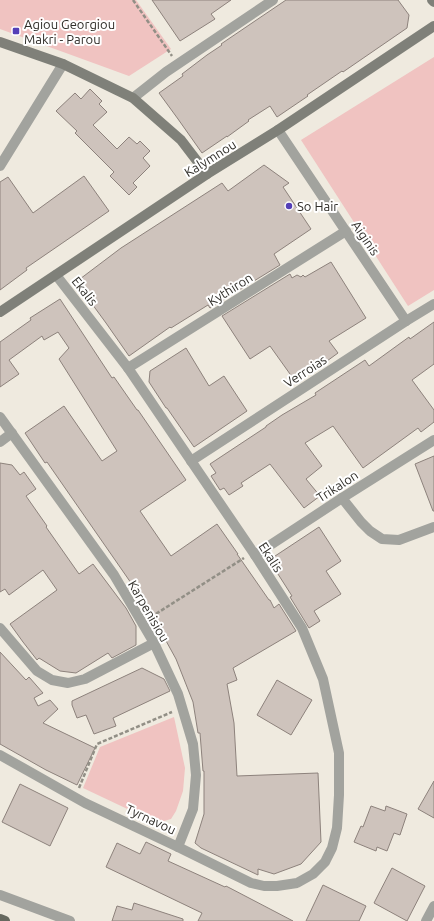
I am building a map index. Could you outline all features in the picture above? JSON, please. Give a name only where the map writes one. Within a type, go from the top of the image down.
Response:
[{"type":"main road","points":[[0,919],[5,921]]},
{"type":"street","points":[[133,98],[166,72],[273,0]]},
{"type":"street","name":"Kalymnou","points":[[0,312],[207,174],[278,130],[434,26]]},
{"type":"street","points":[[0,42],[63,64],[133,98],[181,140],[207,174]]},
{"type":"street","points":[[0,166],[63,64]]},
{"type":"street","name":"Aiginis","points":[[278,130],[406,321]]},
{"type":"street","name":"Kythiron","points":[[128,368],[346,231]]},
{"type":"street","name":"Ekalis","points":[[56,275],[128,368],[254,554],[302,628],[323,679],[338,753],[339,795],[337,828],[332,848],[325,862],[313,874],[297,883]]},
{"type":"street","name":"Verroias","points":[[191,461],[434,304]]},
{"type":"street","name":"Karpenisiou","points":[[0,417],[114,575],[154,643],[178,694],[193,744],[196,776],[193,809],[178,847]]},
{"type":"street","points":[[0,442],[12,433]]},
{"type":"street","name":"Trikalon","points":[[254,554],[434,440]]},
{"type":"street","points":[[342,498],[361,522],[370,531],[382,539],[399,540],[434,527]]},
{"type":"street","points":[[0,628],[37,671],[52,680],[68,683],[85,679],[154,643]]},
{"type":"street","name":"Tyrnavou","points":[[0,755],[85,803],[250,883],[264,886],[277,886],[297,883]]},
{"type":"street","points":[[0,895],[70,921]]},
{"type":"street","points":[[426,921],[434,906]]},
{"type":"path","points":[[133,0],[178,64]]},
{"type":"path","points":[[142,623],[254,554]]},
{"type":"path","points":[[74,797],[97,744],[182,708]]},
{"type":"shaded area","points":[[0,0],[136,0],[171,49],[129,76],[0,29]]},
{"type":"shaded area","points":[[434,57],[434,290],[408,306],[301,140]]},
{"type":"shaded area","points":[[174,717],[185,768],[183,791],[176,811],[171,819],[157,823],[83,788],[100,747]]},
{"type":"building","points":[[152,0],[231,0],[211,14],[215,19],[180,41]]},
{"type":"building","points":[[286,0],[398,0],[409,15],[407,28],[343,72],[342,71],[277,117],[270,106],[202,153],[159,93],[183,76],[182,74],[222,45],[221,44]]},
{"type":"building","points":[[90,89],[102,101],[99,104],[107,112],[93,125],[117,149],[129,137],[137,144],[140,141],[150,151],[143,158],[150,166],[133,183],[137,187],[129,195],[110,176],[114,172],[75,133],[77,131],[56,111],[75,93],[81,99]]},
{"type":"building","points":[[264,165],[289,183],[283,187],[311,229],[274,254],[280,265],[210,308],[208,305],[171,328],[170,327],[129,356],[76,282],[121,248],[222,183],[228,191]]},
{"type":"building","points":[[84,176],[109,211],[26,268],[27,270],[0,290],[0,182],[8,177],[33,213]]},
{"type":"building","points":[[331,262],[366,318],[329,341],[338,353],[316,369],[314,367],[295,381],[270,346],[250,359],[222,316],[290,274],[292,278],[297,275],[301,277],[303,275],[305,277]]},
{"type":"building","points":[[60,299],[112,378],[114,377],[138,410],[186,480],[140,511],[171,556],[217,524],[274,608],[279,604],[296,631],[233,668],[237,680],[227,684],[234,723],[237,776],[318,773],[321,842],[301,864],[274,874],[258,869],[258,875],[201,848],[195,843],[204,814],[204,771],[200,733],[198,733],[193,702],[176,659],[138,590],[138,593],[47,462],[45,463],[25,433],[64,406],[102,461],[117,451],[59,359],[69,348],[58,332],[44,340],[42,336],[9,360],[19,374],[0,387],[0,342],[31,320],[30,318]]},
{"type":"building","points":[[434,322],[434,364],[412,380],[434,410],[434,422],[421,432],[418,428],[363,468],[333,426],[305,443],[322,466],[306,479],[320,496],[304,508],[270,464],[241,483],[243,486],[229,495],[224,488],[220,490],[211,476],[216,473],[210,464],[282,415],[316,395],[315,393],[365,360],[369,366],[409,337],[410,339]]},
{"type":"building","points":[[186,348],[209,386],[224,376],[247,411],[194,447],[149,382],[150,371]]},
{"type":"building","points":[[434,456],[434,511],[433,511],[415,464]]},
{"type":"building","points":[[0,463],[12,465],[20,475],[24,472],[36,489],[26,496],[79,574],[93,564],[126,608],[136,626],[136,645],[112,658],[108,653],[76,673],[60,671],[39,658],[37,660],[23,642],[10,624],[57,590],[43,570],[9,595],[5,589],[0,592]]},
{"type":"building","points":[[319,527],[341,561],[326,571],[341,594],[314,611],[320,621],[309,628],[290,597],[292,596],[269,560]]},
{"type":"building","points":[[0,652],[26,680],[29,677],[43,693],[34,698],[38,706],[50,700],[58,709],[43,723],[95,748],[77,785],[46,770],[0,744]]},
{"type":"building","points":[[142,668],[164,679],[170,691],[113,718],[116,726],[94,734],[86,715],[77,718],[72,701]]},
{"type":"building","points":[[277,680],[312,700],[291,735],[257,715]]},
{"type":"building","points":[[434,781],[434,818],[418,809]]},
{"type":"building","points":[[20,784],[68,808],[50,846],[2,822]]},
{"type":"building","points":[[371,806],[385,811],[386,806],[407,814],[400,835],[394,833],[387,851],[377,847],[376,851],[354,842],[361,826],[363,827]]},
{"type":"building","points":[[146,842],[171,854],[168,861],[225,887],[226,886],[293,921],[198,921],[202,913],[106,867],[117,843],[140,854]]},
{"type":"building","points":[[392,868],[425,886],[407,921],[374,903]]},
{"type":"building","points":[[323,885],[366,906],[359,921],[306,921]]},
{"type":"building","points":[[134,903],[183,919],[183,921],[112,921],[117,906],[132,910]]},
{"type":"place","name":"Agiou Georgiou Makri - Parou","points":[[16,31]]},
{"type":"place","name":"So Hair","points":[[289,206]]}]
